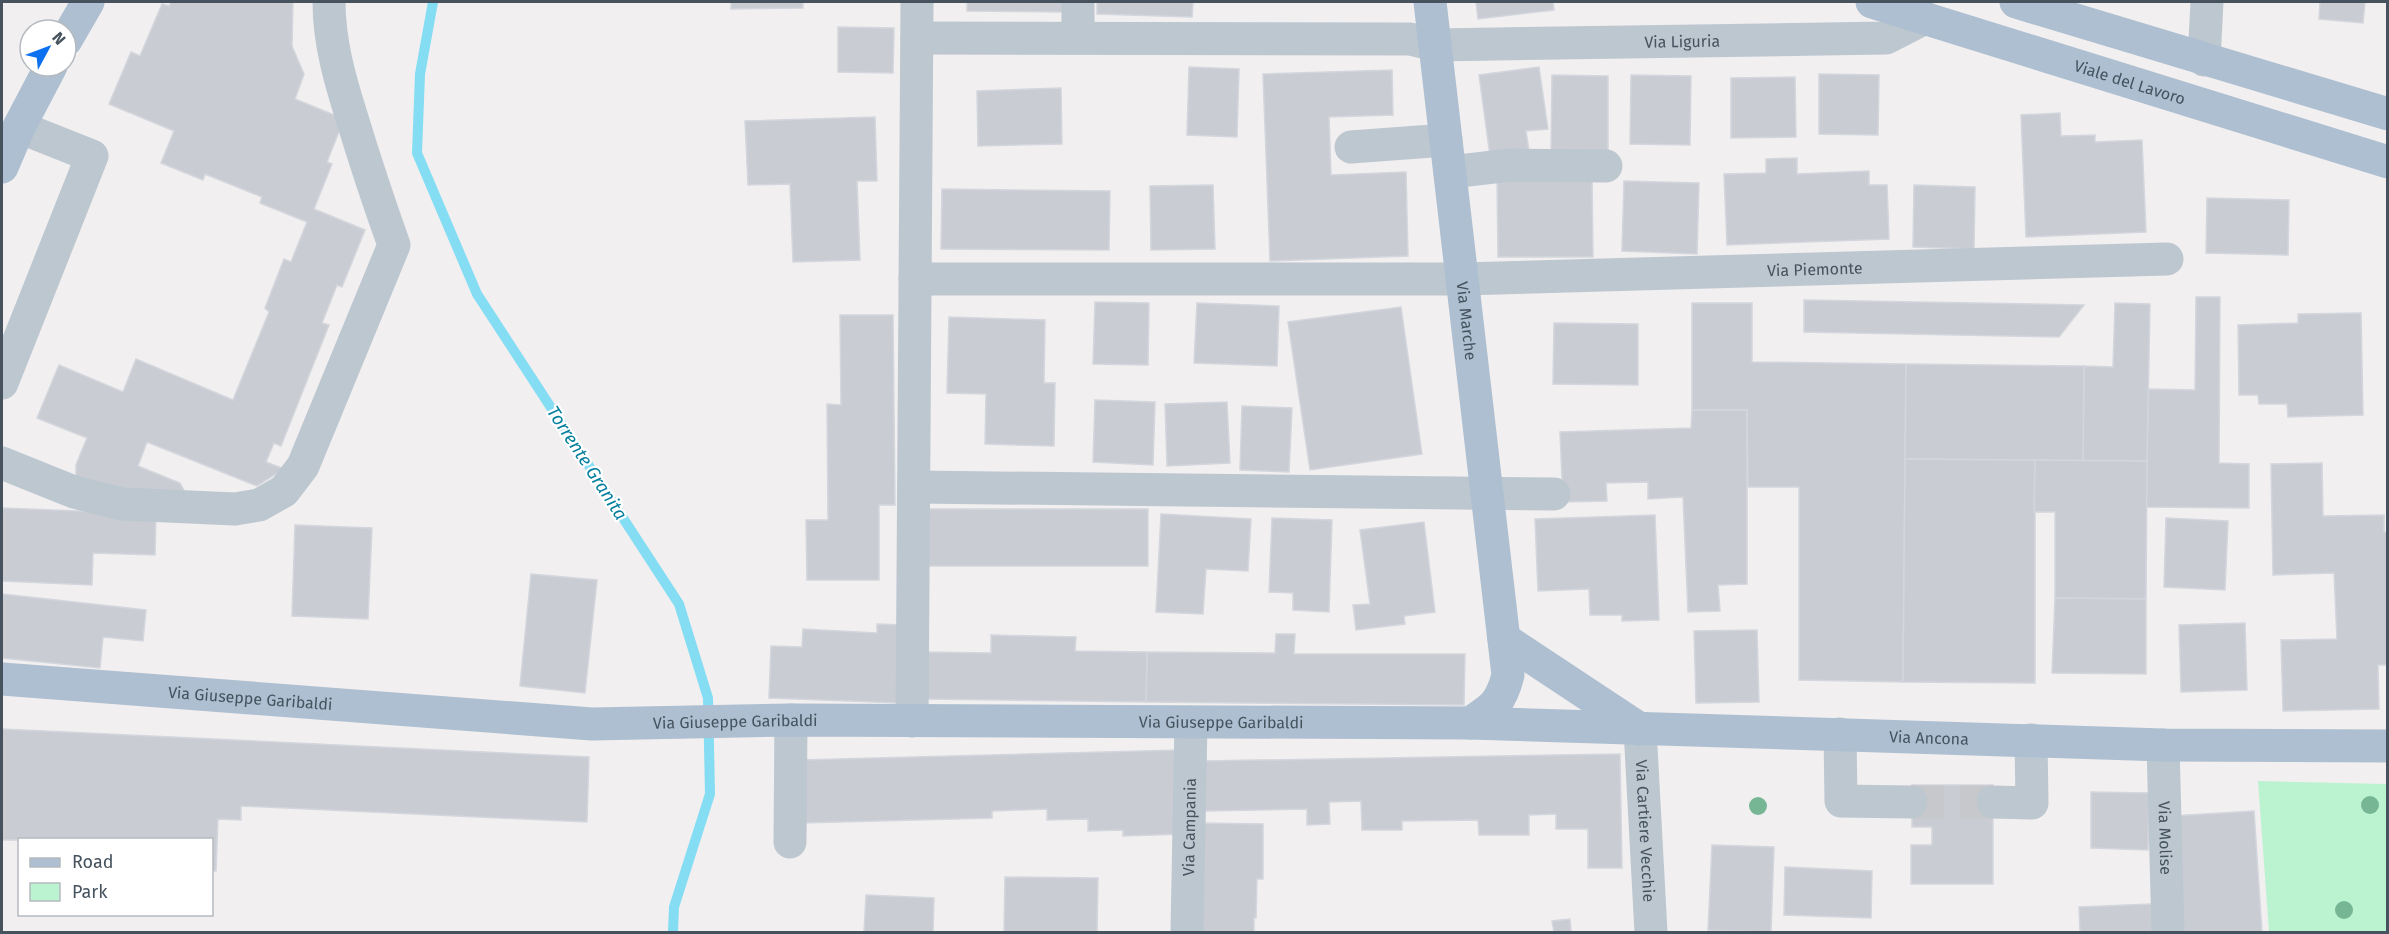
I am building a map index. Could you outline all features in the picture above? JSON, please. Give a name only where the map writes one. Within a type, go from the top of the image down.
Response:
[{"type":"main road","points":[[78,19],[88,2]]},
{"type":"main road","name":"Via Marche","points":[[1430,2],[1508,675],[1503,694],[1494,707],[1470,723]]},
{"type":"main road","name":"Viale del Lavoro","points":[[1872,2],[2388,162]]},
{"type":"main road","points":[[2016,2],[2388,114]]},
{"type":"main road","points":[[2,167],[19,127],[45,78]]},
{"type":"main road","points":[[1504,639],[1640,729]]},
{"type":"main road","name":"Via Giuseppe Garibaldi","points":[[2,679],[592,724],[775,720],[1470,723]]},
{"type":"main road","name":"Via Ancona","points":[[1470,723],[2163,745],[2388,746]]},
{"type":"street","points":[[2,463],[74,492],[122,504],[235,509],[259,505],[284,491],[303,466],[394,245],[364,160],[338,72],[329,27],[329,2]]},
{"type":"street","points":[[912,721],[917,2]]},
{"type":"street","points":[[1078,2],[1078,38]]},
{"type":"street","points":[[2204,60],[2207,2]]},
{"type":"street","name":"Via Liguria","points":[[917,38],[1410,39],[1435,45],[1886,38],[1925,18]]},
{"type":"street","points":[[2,383],[92,156],[19,127]]},
{"type":"street","points":[[1351,147],[1446,140]]},
{"type":"street","points":[[1450,172],[1511,165],[1606,166]]},
{"type":"street","name":"Via Piemonte","points":[[915,279],[1462,279],[2167,259]]},
{"type":"street","points":[[914,487],[1554,494]]},
{"type":"street","points":[[775,720],[790,842]]},
{"type":"street","name":"Via Campania","points":[[1187,933],[1191,722]]},
{"type":"street","name":"Via Cartiere Vecchie","points":[[1640,729],[1651,933]]},
{"type":"street","points":[[1840,734],[1841,801],[1911,802]]},
{"type":"street","points":[[1993,802],[2032,803],[2031,740]]},
{"type":"street","name":"Via Molise","points":[[2163,745],[2168,933]]},
{"type":"green space","points":[[2258,781],[2387,784],[2387,932],[2269,932]]},
{"type":"building","points":[[171,2],[293,2],[292,46],[304,74],[295,99],[344,119],[327,162],[332,164],[314,209],[365,230],[342,287],[337,285],[322,323],[329,325],[281,446],[274,443],[266,462],[284,469],[257,486],[147,442],[138,466],[180,483],[186,494],[123,497],[76,477],[76,465],[87,438],[37,418],[59,365],[123,392],[136,359],[233,400],[269,312],[265,308],[284,259],[291,262],[307,222],[260,203],[262,197],[205,174],[203,180],[161,163],[174,131],[109,104],[131,52],[140,56],[162,4],[169,6]]},
{"type":"building","points":[[731,2],[803,2],[803,8],[731,9]]},
{"type":"building","points":[[967,2],[1065,2],[1065,12],[967,11]]},
{"type":"building","points":[[1097,2],[1193,2],[1192,17],[1097,14]]},
{"type":"building","points":[[1476,2],[1553,2],[1554,10],[1478,19]]},
{"type":"building","points":[[2320,2],[2365,2],[2363,23],[2319,19]]},
{"type":"building","points":[[838,27],[894,28],[893,73],[838,72]]},
{"type":"building","points":[[1189,67],[1239,69],[1237,137],[1187,135]]},
{"type":"building","points":[[1539,67],[1548,129],[1526,131],[1529,151],[1490,156],[1479,75]]},
{"type":"building","points":[[1392,70],[1393,115],[1329,117],[1331,175],[1406,172],[1408,256],[1270,261],[1263,74]]},
{"type":"building","points":[[1819,74],[1879,75],[1878,135],[1819,134]]},
{"type":"building","points":[[1552,75],[1608,76],[1608,152],[1551,151]]},
{"type":"building","points":[[1631,75],[1691,76],[1690,145],[1630,144]]},
{"type":"building","points":[[1795,77],[1796,137],[1731,138],[1731,78]]},
{"type":"building","points":[[1061,88],[1062,144],[978,146],[977,91]]},
{"type":"building","points":[[2060,113],[2061,136],[2095,135],[2095,142],[2142,140],[2146,232],[2026,237],[2021,115]]},
{"type":"building","points":[[875,117],[877,181],[857,181],[860,260],[793,262],[790,184],[748,185],[745,121]]},
{"type":"building","points":[[1797,158],[1797,174],[1869,171],[1869,185],[1887,185],[1889,239],[1727,245],[1724,174],[1766,173],[1766,159]]},
{"type":"building","points":[[1497,176],[1592,176],[1593,257],[1498,257]]},
{"type":"building","points":[[1624,181],[1699,183],[1697,254],[1622,251]]},
{"type":"building","points":[[1213,185],[1215,249],[1151,250],[1150,186]]},
{"type":"building","points":[[1914,185],[1975,187],[1974,249],[1913,247]]},
{"type":"building","points":[[942,189],[1110,191],[1109,250],[941,249]]},
{"type":"building","points":[[2207,198],[2289,200],[2288,255],[2206,253]]},
{"type":"building","points":[[2196,297],[2220,297],[2219,463],[2249,464],[2249,508],[2146,507],[2148,389],[2195,390]]},
{"type":"building","points":[[1804,300],[2084,305],[2059,337],[1804,332]]},
{"type":"building","points":[[1095,302],[1149,303],[1148,365],[1093,364]]},
{"type":"building","points":[[1197,303],[1279,306],[1277,366],[1194,363]]},
{"type":"building","points":[[1692,303],[1752,303],[1752,362],[1906,364],[1903,682],[1799,680],[1799,487],[1748,487],[1747,410],[1692,410]]},
{"type":"building","points":[[2115,303],[2150,304],[2147,461],[2083,461],[2084,366],[2113,367]]},
{"type":"building","points":[[1401,307],[1422,454],[1310,470],[1288,322]]},
{"type":"building","points":[[2361,313],[2363,415],[2288,417],[2287,404],[2259,404],[2258,395],[2239,395],[2238,325],[2298,323],[2298,314]]},
{"type":"building","points":[[840,315],[893,315],[895,505],[879,505],[879,580],[807,580],[806,520],[828,520],[827,404],[841,405]]},
{"type":"building","points":[[949,317],[1045,320],[1044,383],[1055,383],[1054,446],[985,444],[986,394],[947,393]]},
{"type":"building","points":[[1554,323],[1638,324],[1638,385],[1553,384]]},
{"type":"building","points":[[1906,364],[2084,366],[2083,461],[1905,459]]},
{"type":"building","points":[[1095,400],[1155,402],[1153,465],[1093,462]]},
{"type":"building","points":[[1227,402],[1230,463],[1167,466],[1165,404]]},
{"type":"building","points":[[1242,406],[1292,408],[1289,472],[1240,470]]},
{"type":"building","points":[[1692,410],[1747,410],[1747,584],[1718,585],[1720,611],[1688,612],[1683,497],[1648,499],[1648,482],[1606,483],[1607,501],[1563,502],[1560,432],[1691,428]]},
{"type":"building","points":[[1905,459],[2035,460],[2035,683],[1903,682]]},
{"type":"building","points":[[2035,460],[2147,461],[2146,599],[2055,598],[2055,512],[2034,512]]},
{"type":"building","points":[[2322,463],[2323,516],[2384,515],[2384,532],[2388,532],[2388,665],[2378,665],[2379,709],[2283,711],[2281,640],[2337,639],[2334,573],[2273,575],[2271,464]]},
{"type":"building","points":[[2,508],[156,514],[155,555],[93,553],[92,585],[2,581]]},
{"type":"building","points":[[924,509],[1148,509],[1148,566],[924,566]]},
{"type":"building","points":[[1161,514],[1251,519],[1248,571],[1206,569],[1203,614],[1156,612]]},
{"type":"building","points":[[1655,515],[1659,620],[1622,621],[1622,615],[1590,615],[1589,589],[1538,591],[1535,519]]},
{"type":"building","points":[[1272,518],[1332,520],[1329,612],[1293,610],[1293,593],[1269,592]]},
{"type":"building","points":[[2166,518],[2228,521],[2225,590],[2164,587]]},
{"type":"building","points":[[1424,522],[1435,612],[1404,616],[1405,624],[1356,630],[1353,605],[1370,604],[1360,530]]},
{"type":"building","points":[[295,525],[372,528],[368,619],[292,616]]},
{"type":"building","points":[[531,574],[597,580],[585,693],[520,686]]},
{"type":"building","points":[[2,594],[146,610],[143,641],[103,637],[100,668],[2,658]]},
{"type":"building","points":[[2055,598],[2146,599],[2146,674],[2052,673]]},
{"type":"building","points":[[2245,623],[2247,690],[2181,692],[2179,625]]},
{"type":"building","points":[[877,624],[902,625],[900,703],[769,698],[771,646],[802,647],[803,629],[877,633]]},
{"type":"building","points":[[1757,630],[1759,702],[1696,703],[1694,631]]},
{"type":"building","points":[[1276,634],[1295,634],[1294,654],[1465,654],[1464,705],[1146,702],[1147,652],[1275,653]]},
{"type":"building","points":[[991,635],[1076,637],[1075,651],[1147,652],[1146,702],[926,699],[926,652],[991,653]]},
{"type":"building","points":[[2,729],[589,757],[587,822],[241,806],[241,820],[218,819],[216,871],[213,871],[213,838],[18,838],[18,840],[2,840]]},
{"type":"building","points":[[1180,750],[1183,834],[1123,836],[1123,830],[1088,831],[1088,819],[1047,820],[1047,809],[992,811],[992,818],[802,823],[800,760]]},
{"type":"building","points":[[1620,754],[1622,868],[1588,868],[1588,829],[1556,829],[1556,814],[1529,815],[1529,835],[1479,835],[1478,820],[1402,821],[1402,830],[1362,830],[1361,801],[1329,802],[1330,824],[1307,825],[1307,809],[1205,811],[1204,761]]},
{"type":"building","points":[[1912,785],[1993,785],[1993,884],[1911,884],[1911,845],[1932,845],[1932,827],[1912,827]]},
{"type":"building","points":[[2091,792],[2149,793],[2148,850],[2091,848]]},
{"type":"building","points":[[2254,811],[2262,932],[2179,932],[2172,816]]},
{"type":"building","points":[[1200,823],[1263,824],[1263,879],[1257,879],[1254,932],[1199,932]]},
{"type":"building","points":[[1712,845],[1774,847],[1771,932],[1708,930]]},
{"type":"building","points":[[1785,867],[1872,871],[1871,918],[1784,915]]},
{"type":"building","points":[[1005,877],[1098,878],[1097,932],[1004,932]]},
{"type":"building","points":[[866,895],[934,898],[933,932],[864,932]]},
{"type":"building","points":[[2151,904],[2153,932],[2080,932],[2079,907]]},
{"type":"building","points":[[1570,919],[1571,932],[1554,932],[1552,921]]},
{"type":"waterway","name":"Torrente Granita","points":[[433,2],[420,74],[417,153],[477,294],[679,604],[708,698],[710,794],[674,907],[673,932]]},
{"type":"tunnel","points":[[1911,802],[1993,802]]}]
